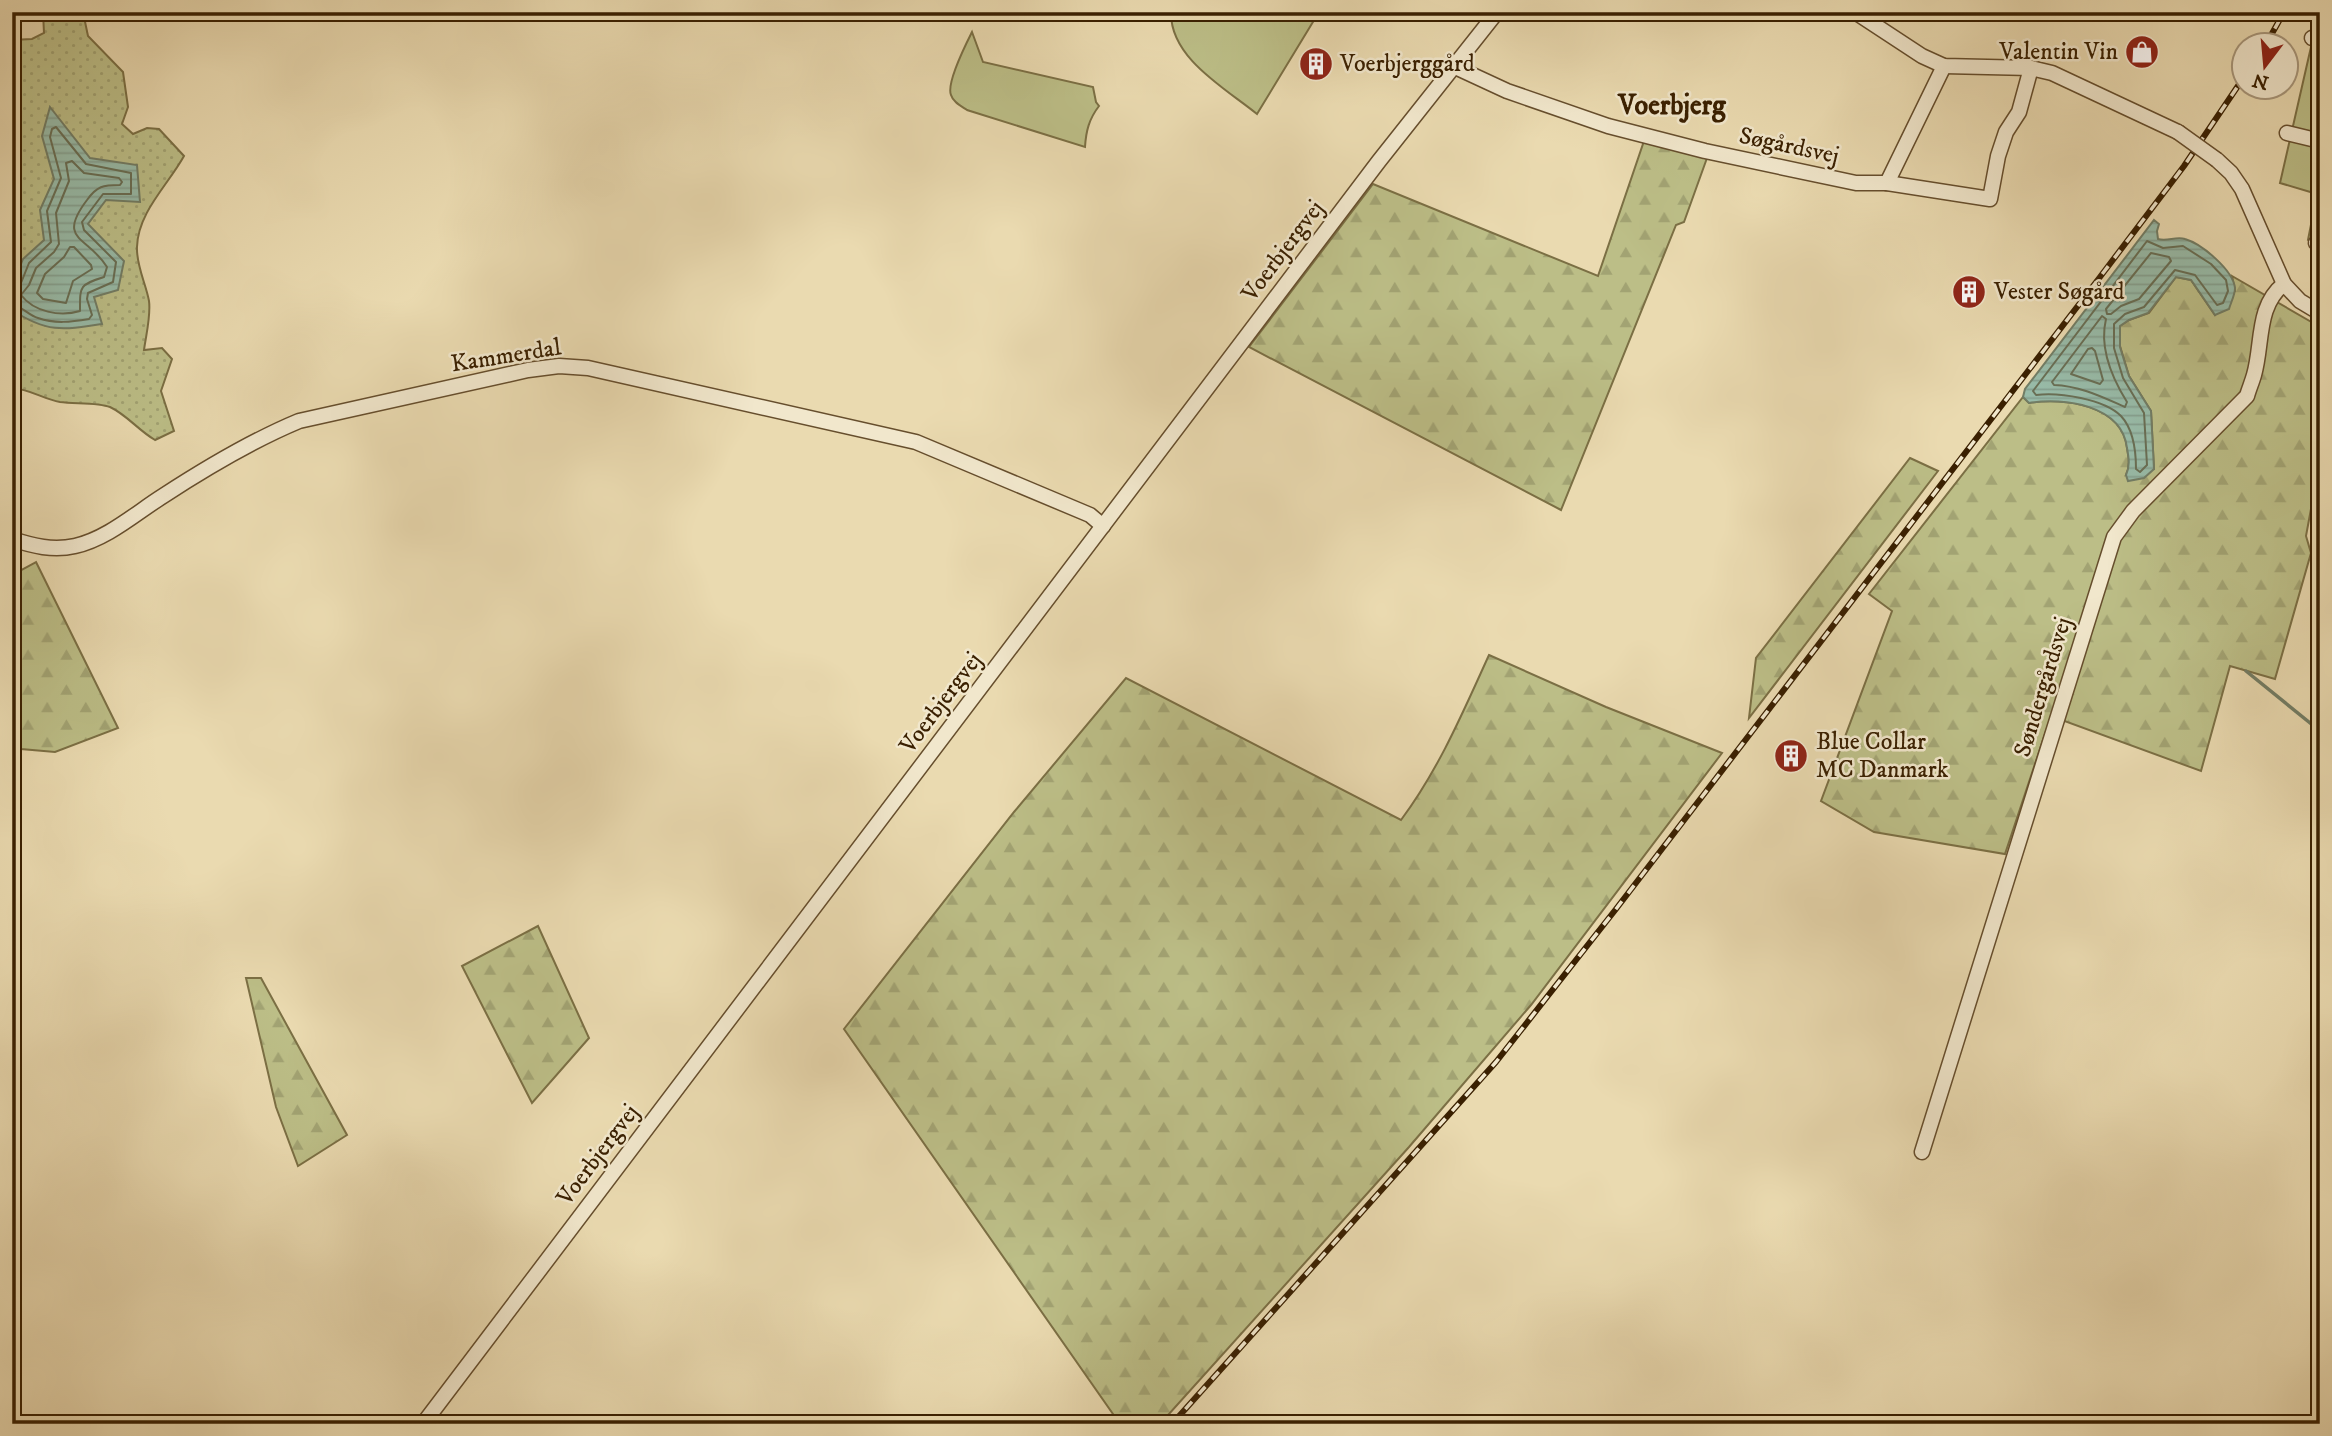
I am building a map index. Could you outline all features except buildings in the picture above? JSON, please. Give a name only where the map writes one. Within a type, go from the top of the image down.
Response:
[{"type":"street","name":"Voerbjergvej","points":[[424,1424],[1103,526],[1497,12]]},
{"type":"street","points":[[1855,12],[1922,56],[1944,66],[2031,68],[2052,73],[2178,132],[2217,159],[2231,173],[2242,189],[2284,284],[2300,301],[2320,313]]},
{"type":"street","name":"Søgårdsvej","points":[[1453,66],[1507,91],[1608,126],[1704,150],[1856,183],[1887,183],[1990,199],[1998,156],[2006,132],[2019,111],[2031,68]]},
{"type":"street","points":[[1887,183],[1944,66]]},
{"type":"street","points":[[2287,133],[2320,141]]},
{"type":"street","name":"Søndergårdsvej","points":[[1922,1152],[2114,537],[2133,511],[2246,396],[2255,374],[2264,312],[2269,301],[2284,284]]},
{"type":"street","name":"Kammerdal","points":[[12,539],[36,547],[76,546],[97,537],[265,435],[299,421],[528,370],[559,366],[588,369],[916,442],[1090,514],[1103,526]]},
{"type":"green space","points":[[43,12],[80,12],[84,17],[88,36],[123,72],[128,107],[122,124],[133,134],[147,128],[159,129],[184,156],[148,210],[137,247],[149,307],[144,350],[162,348],[172,359],[161,391],[174,431],[155,440],[110,407],[60,402],[12,388],[12,40],[32,39],[44,33]]},
{"type":"green space","points":[[1171,12],[1319,12],[1257,114],[1189,58],[1173,29]]},
{"type":"green space","points":[[2316,25],[2320,26],[2320,245],[2308,240],[2317,194],[2280,183]]},
{"type":"green space","points":[[972,32],[983,62],[1093,87],[1099,106],[1089,125],[1085,147],[967,110],[955,102],[951,95],[951,82]]},
{"type":"green space","points":[[1644,141],[1707,158],[1684,222],[1676,225],[1561,510],[1249,347],[1373,184],[1598,276]]},
{"type":"green space","points":[[2232,276],[2320,327],[2320,460],[2306,536],[2311,553],[2275,679],[2230,666],[2201,771],[2051,716],[2005,854],[1874,832],[1821,801],[1892,611],[1869,594],[2023,397],[2029,403],[2074,403],[2103,413],[2123,433],[2129,459],[2126,475],[2154,469],[2151,411],[2129,376],[2120,346],[2120,326],[2149,313],[2176,277],[2191,280],[2215,315],[2235,291]]},
{"type":"green space","points":[[1910,458],[1938,471],[1749,718],[1756,658]]},
{"type":"green space","points":[[2320,485],[2320,559],[2315,540],[2314,513]]},
{"type":"green space","points":[[36,562],[118,728],[55,752],[21,749],[12,736],[12,575]]},
{"type":"green space","points":[[1489,655],[1606,707],[1722,753],[1531,1005],[1409,1147],[1160,1424],[1120,1424],[844,1029],[1014,812],[1126,678],[1401,820],[1439,760]]},
{"type":"green space","points":[[538,926],[589,1038],[532,1103],[462,966]]},
{"type":"green space","points":[[246,978],[261,978],[347,1135],[298,1166],[276,1107]]},
{"type":"water","points":[[50,107],[90,158],[137,165],[140,202],[106,200],[88,224],[124,261],[118,290],[94,297],[102,324],[55,328],[35,323],[12,310],[12,287],[23,259],[44,240],[40,210],[54,179],[42,136]]},
{"type":"water","points":[[2154,220],[2159,224],[2158,239],[2182,238],[2200,246],[2229,273],[2235,291],[2229,309],[2215,315],[2191,280],[2176,277],[2148,313],[2120,326],[2120,347],[2129,376],[2151,411],[2154,469],[2144,478],[2128,481],[2126,475],[2129,462],[2123,433],[2103,413],[2074,403],[2029,403],[2023,397],[2025,389]]},
{"type":"waterway","points":[[2246,671],[2320,731]]},
{"type":"railway","points":[[2273,32],[2284,12]]},
{"type":"railway","points":[[1172,1424],[1496,1062],[2100,277],[2184,166],[2230,98]]},
{"type":"place","name":"Valentin Vin","points":[[2142,52]]},
{"type":"place","name":"Voerbjerggård","points":[[1316,64]]},
{"type":"place","name":"Vester Søgård","points":[[1969,292]]},
{"type":"place","name":"Blue Collar MC Danmark","points":[[1791,756]]},
{"type":"district","name":"Voerbjerg","points":[[1672,105]]}]
